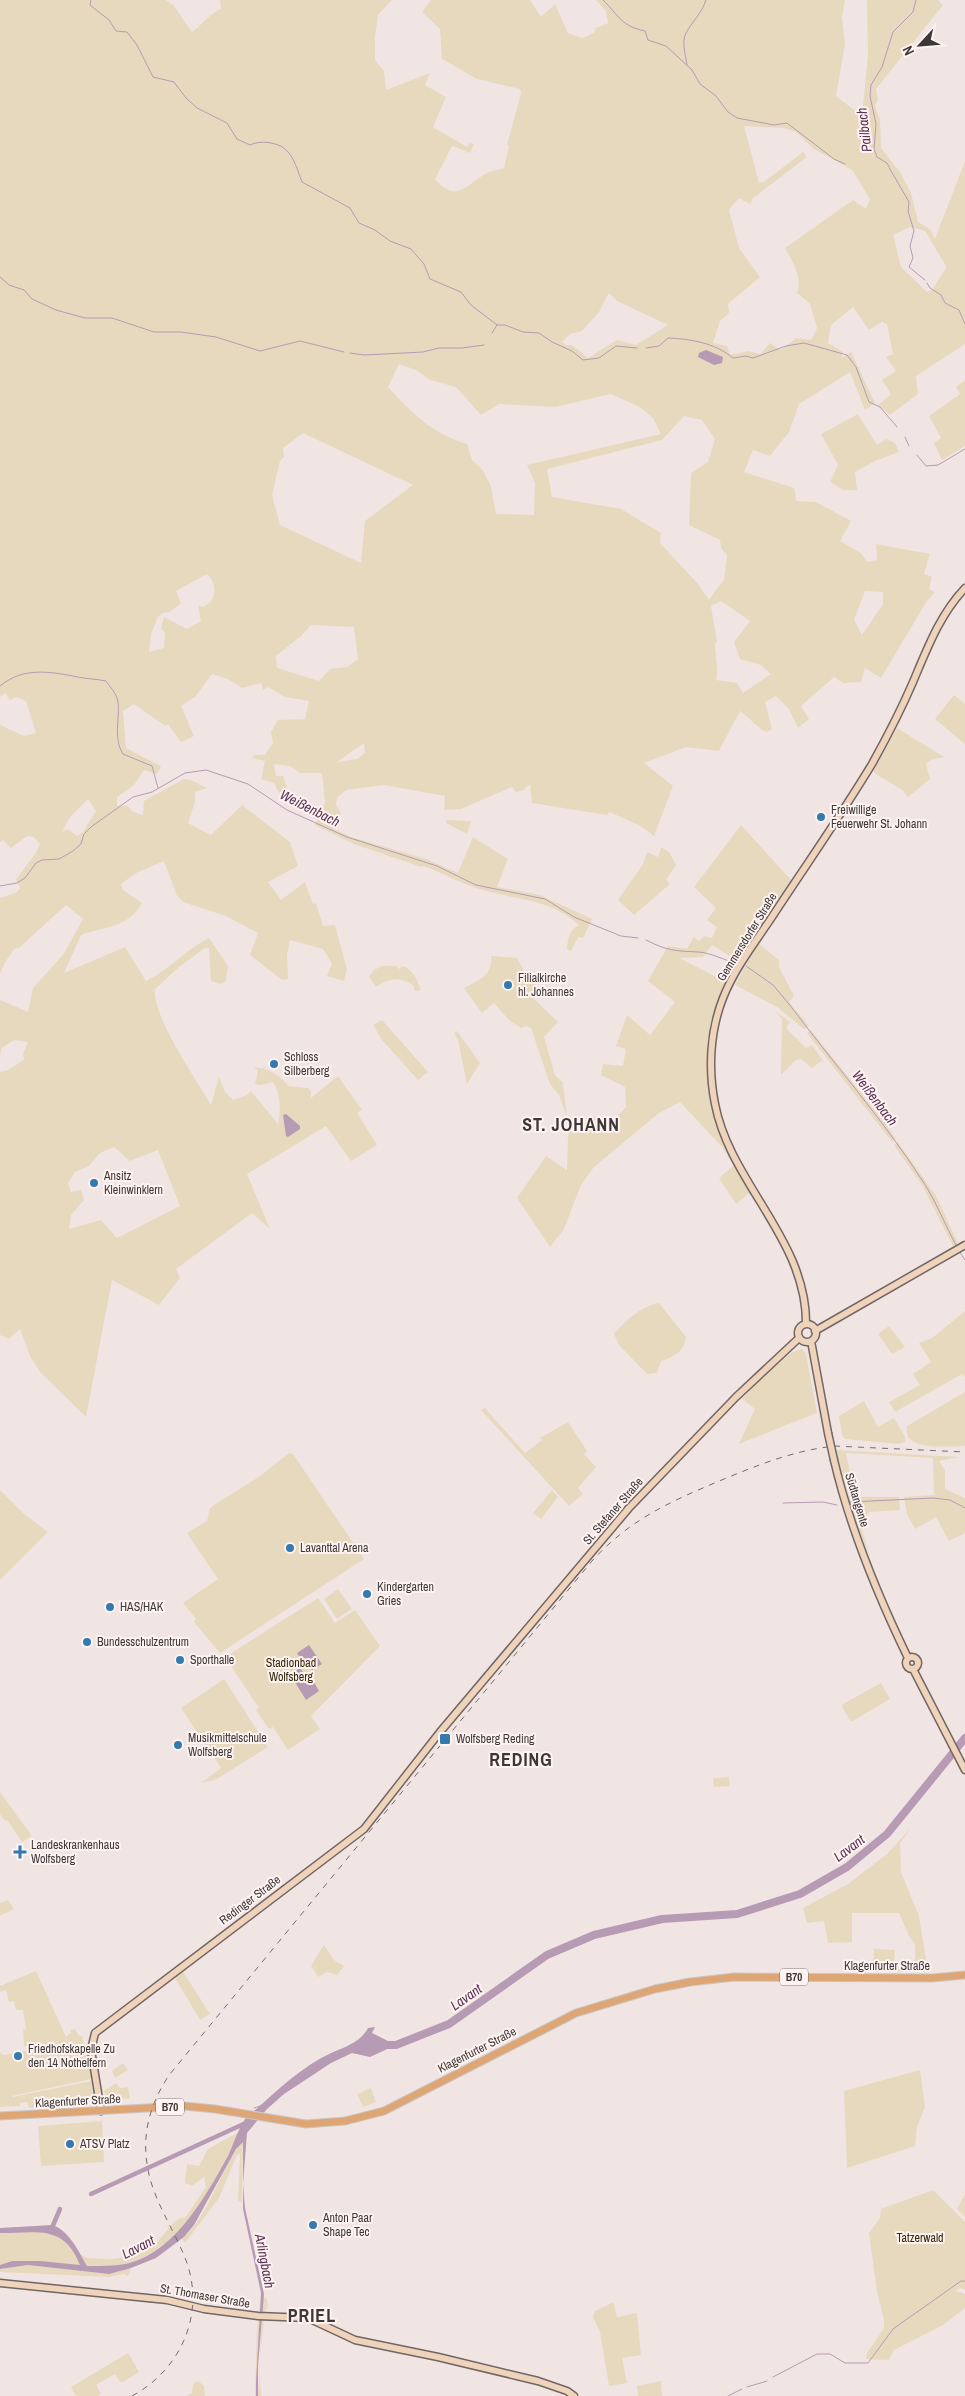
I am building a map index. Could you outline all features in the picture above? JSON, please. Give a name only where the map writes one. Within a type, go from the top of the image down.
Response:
[{"type":"main road","name":"Gemmersdorfer Straße","points":[[806,1324],[799,1283],[790,1256],[775,1223],[736,1161],[718,1117],[712,1081],[712,1036],[719,1008],[729,984],[748,952],[842,813],[874,761],[897,717],[940,623],[965,588]]},
{"type":"main road","points":[[816,1331],[960,1247]]},
{"type":"main road","points":[[806,1324],[813,1326],[816,1331],[815,1337],[811,1341],[806,1342],[799,1338],[799,1328],[806,1324]]},
{"type":"main road","name":"St. Stefaner Straße","points":[[458,1712],[642,1493],[730,1404],[799,1338]]},
{"type":"main road","name":"Südtangente","points":[[811,1341],[828,1433],[850,1520],[869,1570],[908,1658],[906,1666],[914,1669],[964,1769]]},
{"type":"main road","name":"Redinger Straße","points":[[101,2111],[91,2050],[95,2033],[364,1829],[458,1712]]},
{"type":"main road","name":"Klagenfurter Straße","points":[[0,2116],[184,2106],[316,2124],[360,2119],[375,2115],[410,2099],[560,2020],[614,2000],[671,1985],[743,1977],[932,1978],[965,1975]]},
{"type":"main road","name":"St. Thomaser Straße","points":[[0,2283],[167,2300],[204,2309],[262,2316],[308,2318],[356,2340],[438,2357],[538,2382],[567,2391],[574,2396]]},
{"type":"green space","points":[[0,0],[166,0],[174,6],[192,32],[213,13],[221,9],[220,0],[392,0],[378,15],[375,37],[375,60],[384,71],[386,90],[430,73],[425,85],[446,97],[433,127],[467,147],[470,143],[474,144],[470,153],[452,146],[435,179],[442,186],[455,191],[465,188],[487,173],[504,168],[509,145],[507,145],[521,93],[520,89],[477,79],[442,59],[440,29],[422,12],[431,0],[530,0],[541,17],[555,4],[568,33],[582,38],[594,33],[596,28],[608,23],[606,11],[596,0],[845,0],[842,17],[845,44],[836,96],[862,116],[868,54],[867,0],[938,0],[943,5],[876,89],[878,100],[875,106],[880,120],[881,148],[900,172],[911,193],[918,222],[930,229],[935,239],[965,161],[965,344],[916,376],[918,394],[890,415],[878,405],[891,394],[882,380],[896,371],[886,357],[893,354],[887,324],[882,322],[869,330],[853,307],[831,325],[828,343],[843,352],[841,358],[851,352],[875,403],[865,410],[850,372],[799,404],[789,432],[770,456],[753,450],[744,472],[791,487],[795,489],[796,501],[816,502],[851,521],[840,541],[861,553],[867,562],[877,560],[876,544],[930,554],[924,574],[932,577],[929,589],[935,592],[927,601],[881,678],[865,668],[861,682],[843,683],[834,677],[801,706],[809,719],[798,728],[789,709],[776,696],[765,702],[772,729],[767,732],[740,711],[719,751],[686,747],[644,763],[673,786],[654,836],[639,825],[609,812],[607,815],[532,803],[530,785],[525,787],[524,790],[516,792],[512,787],[461,809],[444,810],[445,796],[384,785],[346,790],[337,798],[336,805],[341,813],[334,829],[351,837],[426,859],[458,873],[473,837],[508,859],[497,887],[540,895],[592,919],[583,938],[578,937],[571,951],[567,949],[569,938],[571,932],[579,925],[568,916],[556,910],[530,901],[476,888],[423,866],[421,867],[354,844],[315,825],[325,803],[322,773],[300,773],[290,766],[274,764],[276,776],[283,776],[287,788],[279,793],[274,783],[261,779],[265,761],[252,758],[254,755],[265,755],[273,743],[271,732],[278,720],[305,719],[309,701],[285,697],[268,687],[263,690],[261,683],[242,688],[228,679],[212,674],[195,697],[181,706],[194,736],[181,742],[168,724],[165,726],[134,704],[123,711],[126,748],[161,766],[157,774],[144,770],[134,785],[117,797],[117,806],[128,806],[133,812],[143,815],[144,801],[184,779],[191,780],[207,788],[195,792],[195,802],[188,823],[211,835],[242,805],[290,842],[298,866],[268,882],[281,900],[305,882],[313,904],[316,903],[323,926],[335,925],[347,969],[344,981],[327,976],[332,964],[323,949],[290,940],[287,955],[288,979],[282,980],[250,955],[258,933],[226,916],[183,902],[177,896],[164,861],[136,873],[121,884],[123,890],[142,903],[137,911],[123,922],[81,935],[64,973],[125,947],[146,981],[209,938],[228,966],[226,981],[221,984],[211,981],[209,948],[205,948],[179,967],[155,989],[160,1015],[167,1031],[211,1105],[219,1077],[225,1092],[233,1100],[247,1095],[251,1091],[278,1124],[280,1102],[276,1087],[273,1082],[261,1085],[255,1084],[258,1071],[254,1067],[273,1073],[288,1086],[308,1088],[311,1092],[311,1098],[338,1076],[362,1110],[357,1113],[377,1145],[351,1161],[326,1126],[247,1174],[270,1229],[252,1213],[176,1269],[180,1278],[159,1305],[112,1280],[86,1417],[40,1372],[30,1356],[20,1329],[9,1339],[0,1335],[0,1072],[8,1070],[24,1060],[23,1054],[28,1042],[14,1040],[2,1048],[0,1055],[0,1000],[28,1012],[33,988],[63,955],[83,919],[66,905],[19,948],[15,948],[4,964],[0,974],[0,898],[16,893],[20,888],[16,879],[36,853],[40,844],[34,837],[27,836],[11,848],[3,840],[0,842],[0,725],[24,736],[36,733],[26,701],[16,697],[10,700],[5,693],[0,697]],"holes":[[[744,126],[784,128],[796,132],[814,149],[852,170],[870,199],[866,209],[853,200],[785,248],[798,275],[797,293],[810,304],[817,328],[811,340],[796,338],[781,350],[770,343],[760,354],[748,351],[730,355],[727,346],[713,343],[720,321],[729,313],[728,304],[760,277],[739,248],[729,210],[739,198],[750,204],[753,198],[807,157],[803,152],[764,182],[759,183]],[[910,227],[925,231],[946,266],[932,290],[927,292],[901,267],[893,235]],[[609,293],[617,301],[668,325],[636,345],[617,340],[588,358],[572,345],[566,345],[562,342],[570,334],[582,331],[599,312]],[[399,364],[416,370],[430,380],[456,387],[481,415],[499,404],[555,407],[611,394],[640,407],[653,418],[661,434],[527,465],[535,483],[534,515],[496,514],[491,486],[482,469],[472,460],[467,444],[443,434],[414,414],[388,387]],[[684,416],[702,420],[715,439],[708,462],[691,473],[689,525],[720,540],[721,548],[727,555],[724,579],[709,600],[698,584],[660,543],[661,533],[621,509],[552,497],[547,469],[662,440]],[[303,433],[413,485],[365,521],[361,563],[280,525],[272,495],[280,461],[284,457],[283,448]],[[207,574],[211,578],[214,587],[213,596],[208,604],[203,607],[198,605],[201,621],[187,629],[164,617],[161,629],[165,633],[164,648],[149,652],[151,634],[158,617],[163,613],[170,612],[181,603],[176,591]],[[865,591],[883,592],[883,604],[862,635],[854,620]],[[721,601],[750,621],[734,642],[740,659],[761,665],[771,674],[743,693],[737,683],[716,680],[715,643],[717,642],[711,606]],[[311,625],[354,627],[358,659],[347,667],[330,669],[319,681],[277,668],[276,656],[301,636]],[[364,743],[365,753],[357,759],[337,762]],[[88,799],[96,811],[83,832],[77,836],[68,829],[62,832],[70,817]],[[114,1147],[130,1161],[158,1150],[180,1206],[117,1238],[101,1220],[69,1229],[71,1215],[84,1200],[81,1190],[71,1192],[68,1183],[75,1172],[89,1166],[100,1153]]]},
{"type":"green space","points":[[965,380],[965,446],[942,460],[934,443],[941,438],[929,416],[960,394],[956,387]]},
{"type":"green space","points":[[858,414],[877,445],[886,439],[895,443],[899,452],[875,461],[855,472],[857,490],[843,490],[830,482],[838,465],[821,434]]},
{"type":"green space","points":[[954,695],[965,704],[965,744],[935,719]]},
{"type":"green space","points":[[897,728],[944,757],[931,760],[926,764],[930,779],[908,797],[902,790],[873,772]]},
{"type":"green space","points":[[447,820],[471,821],[467,834],[446,823]]},
{"type":"green space","points":[[741,825],[792,881],[739,962],[712,945],[703,957],[679,958],[728,983],[709,1066],[710,1099],[722,1139],[752,1194],[748,1194],[736,1204],[719,1178],[734,1165],[722,1147],[680,1102],[659,1113],[594,1167],[581,1185],[564,1229],[550,1247],[517,1198],[546,1156],[567,1170],[568,1134],[594,1116],[606,1128],[626,1107],[625,1087],[601,1075],[603,1064],[623,1066],[626,1049],[616,1046],[627,1015],[650,1035],[675,1002],[648,981],[668,946],[687,949],[694,937],[699,941],[704,936],[712,938],[717,927],[707,920],[716,908],[694,887]]},
{"type":"green space","points":[[661,847],[669,852],[676,865],[666,880],[670,884],[634,915],[618,900],[643,864],[647,852],[658,857]]},
{"type":"green space","points":[[758,943],[779,960],[779,967],[794,996],[789,1002],[809,1026],[804,1029],[777,1007],[735,985]]},
{"type":"green space","points":[[491,956],[517,958],[529,980],[542,990],[534,999],[558,1022],[544,1037],[555,1075],[563,1083],[567,1117],[559,1095],[550,1084],[531,1028],[526,1026],[521,1028],[509,1020],[494,1003],[482,1013],[464,988],[484,976],[490,968]]},
{"type":"green space","points":[[382,966],[397,966],[399,969],[403,966],[414,976],[421,990],[415,991],[413,985],[399,979],[389,980],[376,987],[369,977],[374,970]]},
{"type":"green space","points":[[774,1010],[790,1022],[786,1028],[806,1048],[812,1045],[824,1062],[821,1061],[812,1068],[801,1059],[796,1060],[781,1075],[782,1019]]},
{"type":"green space","points":[[382,1020],[428,1072],[418,1080],[382,1040],[373,1025]]},
{"type":"green space","points":[[811,1030],[896,1139],[892,1142],[807,1033]]},
{"type":"green space","points":[[457,1031],[480,1063],[467,1084],[458,1040],[454,1033]]},
{"type":"green space","points":[[898,1142],[936,1196],[958,1243],[953,1246],[922,1185],[894,1145]]},
{"type":"green space","points":[[659,1303],[686,1337],[683,1347],[678,1353],[661,1361],[657,1373],[647,1374],[619,1345],[614,1334],[634,1314],[646,1307]]},
{"type":"green space","points":[[965,1311],[965,1377],[962,1374],[895,1412],[889,1402],[920,1385],[913,1374],[931,1362],[919,1343],[932,1338]]},
{"type":"green space","points":[[889,1326],[905,1347],[892,1354],[878,1334]]},
{"type":"green space","points":[[802,1349],[806,1354],[817,1413],[739,1444],[755,1409],[742,1399],[779,1362],[795,1351]]},
{"type":"green space","points":[[965,1392],[965,1446],[928,1446],[911,1440],[907,1434],[907,1426]]},
{"type":"green space","points":[[864,1401],[878,1427],[894,1418],[905,1437],[905,1442],[899,1444],[845,1439],[842,1435],[839,1416]]},
{"type":"green space","points":[[485,1408],[525,1453],[542,1440],[540,1438],[568,1422],[587,1451],[584,1454],[596,1467],[578,1488],[583,1494],[569,1506],[481,1410]]},
{"type":"green space","points":[[836,1450],[959,1457],[939,1461],[945,1470],[945,1489],[965,1498],[965,1533],[949,1541],[936,1517],[915,1529],[907,1514],[904,1497],[934,1495],[933,1458],[846,1453],[855,1497],[899,1497],[900,1510],[869,1512],[861,1527],[870,1556],[856,1524]]},
{"type":"green space","name":"Lavanttal Arena","points":[[289,1453],[293,1454],[364,1559],[220,1653],[194,1622],[196,1619],[183,1603],[218,1579],[187,1533],[207,1521],[210,1508],[259,1477]]},
{"type":"green space","points":[[0,1490],[23,1513],[48,1532],[0,1580]]},
{"type":"green space","points":[[552,1490],[558,1497],[541,1519],[533,1513]]},
{"type":"green space","points":[[338,1589],[352,1609],[337,1619],[324,1599]]},
{"type":"green space","name":"Stadionbad Wolfsberg","points":[[318,1598],[335,1623],[355,1610],[380,1646],[311,1716],[320,1729],[288,1750],[273,1727],[269,1729],[256,1710],[259,1708],[225,1657]]},
{"type":"green space","points":[[224,1679],[268,1747],[215,1780],[201,1783],[221,1768],[181,1708]]},
{"type":"green space","points":[[881,1683],[890,1699],[851,1722],[842,1707],[843,1704]]},
{"type":"green space","points":[[729,1777],[730,1786],[714,1787],[713,1778]]},
{"type":"green space","points":[[0,1792],[32,1836],[22,1842],[7,1820],[5,1821],[0,1814]]},
{"type":"green space","points":[[912,1827],[900,1843],[901,1872],[919,1916],[928,1972],[897,1972],[898,1966],[915,1960],[915,1944],[909,1936],[899,1913],[852,1913],[852,1942],[828,1943],[824,1921],[807,1923],[803,1908],[848,1884],[887,1854]]},
{"type":"green space","points":[[8,1900],[14,1909],[0,1916],[0,1903]]},
{"type":"green space","points":[[324,1945],[334,1960],[344,1966],[337,1975],[327,1972],[318,1977],[311,1966]]},
{"type":"green space","points":[[874,1949],[895,1950],[893,1972],[873,1972]]},
{"type":"green space","points":[[182,1970],[210,2014],[200,2020],[174,1976]]},
{"type":"green space","points":[[36,1971],[66,2037],[71,2033],[70,2030],[75,2029],[79,2036],[82,2036],[93,2077],[12,2097],[92,2081],[93,2094],[89,2103],[29,2108],[27,2102],[20,2103],[20,2106],[0,2107],[0,2052],[3,2055],[36,2049],[36,2047],[32,2049],[24,2046],[23,2029],[26,2029],[23,2010],[16,2010],[14,2001],[9,2002],[6,1990],[0,1992],[0,1986]]},
{"type":"green space","points":[[123,2063],[128,2070],[115,2078],[112,2071]]},
{"type":"green space","points":[[920,2070],[925,2107],[917,2127],[915,2146],[847,2168],[844,2091]]},
{"type":"green space","points":[[116,2083],[120,2088],[128,2087],[130,2099],[114,2098],[108,2101],[104,2091]]},
{"type":"green space","points":[[371,2088],[376,2102],[363,2107],[357,2094]]},
{"type":"green space","points":[[102,2121],[104,2162],[41,2166],[38,2126]]},
{"type":"green space","points":[[239,2132],[234,2146],[203,2199],[182,2227],[169,2240],[156,2251],[141,2259],[111,2266],[87,2266],[80,2254],[87,2258],[112,2259],[133,2256],[157,2242],[175,2221],[185,2218],[206,2187],[204,2177],[192,2186],[185,2183],[187,2164],[199,2166],[208,2149]]},
{"type":"green space","points":[[243,2141],[242,2203],[238,2200],[240,2154],[237,2155],[219,2198],[185,2243],[182,2239],[200,2217],[227,2165]]},
{"type":"green space","name":"Tatzerwald","points":[[933,2190],[965,2222],[965,2289],[959,2288],[956,2291],[965,2294],[965,2308],[943,2325],[894,2350],[889,2360],[866,2359],[867,2353],[884,2328],[869,2233],[880,2218],[881,2209]]},
{"type":"green space","name":"Tatzerwald","points":[[965,2194],[965,2217],[957,2209]]},
{"type":"green space","points":[[0,2233],[49,2233],[67,2243],[81,2266],[12,2261],[0,2265]]},
{"type":"green space","points":[[28,2265],[109,2274],[131,2268],[128,2276],[124,2274],[109,2277],[0,2272],[0,2269]]},
{"type":"green space","points":[[261,2293],[256,2396],[255,2396],[257,2329]]},
{"type":"green space","points":[[263,2297],[267,2299],[268,2307],[265,2311],[260,2359]]},
{"type":"green space","points":[[613,2302],[617,2317],[637,2313],[641,2355],[622,2358],[627,2383],[609,2386],[600,2332],[593,2317],[595,2311]]},
{"type":"green space","points":[[128,2353],[139,2372],[121,2383],[115,2374],[96,2385],[101,2394],[98,2396],[76,2396],[71,2387]]},
{"type":"green space","points":[[259,2371],[261,2396],[258,2396]]},
{"type":"green space","points":[[198,2381],[204,2386],[205,2396],[186,2396],[192,2393],[193,2384]]},
{"type":"green space","points":[[661,2381],[662,2396],[638,2396],[637,2386]]},
{"type":"shaded area","points":[[706,350],[723,357],[722,363],[714,365],[698,357],[699,353]]},
{"type":"shaded area","points":[[286,1114],[300,1126],[300,1129],[288,1137],[286,1136],[283,1115]]},
{"type":"shaded area","points":[[309,1645],[322,1664],[312,1670],[304,1658],[301,1660],[297,1653]]},
{"type":"shaded area","points":[[300,1668],[311,1684],[314,1682],[319,1691],[306,1700],[290,1674]]},
{"type":"shaded area","points":[[375,2027],[372,2033],[396,2045],[370,2057],[352,2053],[331,2063],[284,2094],[267,2109],[247,2133],[243,2184],[243,2142],[236,2149],[194,2225],[184,2237],[156,2258],[131,2268],[109,2274],[28,2265],[0,2269],[0,2265],[12,2261],[40,2261],[80,2265],[74,2252],[58,2237],[38,2232],[0,2233],[0,2228],[52,2225],[68,2236],[87,2266],[120,2265],[143,2258],[159,2248],[188,2220],[220,2170],[247,2117],[287,2082],[319,2059],[357,2040],[368,2028]]},
{"type":"shaded area","name":"Arlingbach","points":[[243,2184],[245,2208],[264,2294],[258,2366],[258,2396],[256,2396],[256,2382],[261,2293],[243,2209]]},
{"type":"waterway","points":[[91,0],[90,5],[109,20],[116,31],[127,32],[137,45],[153,77],[174,82],[186,98],[197,108],[227,123],[237,139],[250,145],[268,142],[285,149],[293,160],[302,182],[350,208],[359,223],[375,230],[390,241],[411,249],[424,264],[430,279],[461,292],[471,305],[497,325],[505,325],[523,332],[539,333],[552,342],[572,351],[583,360],[599,358],[616,346],[637,348]]},
{"type":"waterway","points":[[603,0],[625,23],[645,31],[648,40],[666,46],[692,70],[700,84],[716,96],[728,112],[737,118],[774,125],[787,123],[834,159],[845,164]]},
{"type":"waterway","points":[[687,65],[684,45],[685,37],[706,0]]},
{"type":"waterway","name":"Pailbach","points":[[916,0],[913,12],[893,32],[882,67],[871,85],[870,96],[876,124],[874,149],[877,157],[887,163],[909,202],[908,211],[914,231],[910,246],[913,258],[909,267],[925,280]]},
{"type":"waterway","points":[[0,277],[9,285],[24,290],[32,299],[56,310],[85,318],[112,318],[154,332],[181,332],[216,337],[260,351],[300,341],[344,352]]},
{"type":"waterway","name":"Pailbach","points":[[927,283],[930,288],[941,295],[945,303],[959,310],[965,324]]},
{"type":"waterway","points":[[492,333],[497,325]]},
{"type":"waterway","points":[[646,348],[659,346],[668,338],[685,339],[711,345],[733,358],[746,356],[753,358],[786,346],[804,343],[847,355],[856,367],[869,402],[880,407],[897,427]]},
{"type":"waterway","points":[[350,353],[364,355],[423,352],[439,348],[462,348],[484,345]]},
{"type":"waterway","points":[[905,437],[909,446]]},
{"type":"waterway","points":[[917,455],[926,466],[938,465],[965,449]]},
{"type":"waterway","points":[[0,686],[19,675],[38,672],[58,673],[106,681],[115,693],[118,702],[118,742],[120,748],[123,754],[152,766],[158,788]]},
{"type":"waterway","name":"Weißenbach","points":[[0,886],[17,883],[25,878],[36,863],[42,860],[59,859],[73,851],[81,844],[84,834],[91,827],[133,797],[152,792],[185,773],[206,770],[248,784],[287,810],[347,837],[437,866],[476,885],[545,899],[574,917],[621,936],[638,938]]},
{"type":"waterway","name":"Weißenbach","points":[[646,940],[666,948],[713,955],[737,964]]},
{"type":"waterway","name":"Weißenbach","points":[[746,966],[773,985],[891,1135],[927,1188],[957,1247]]},
{"type":"waterway","name":"Weißenbach","points":[[959,1251],[965,1260]]},
{"type":"waterway","points":[[850,1502],[933,1498],[950,1500],[965,1508]]},
{"type":"waterway","points":[[783,1503],[823,1502],[837,1505]]},
{"type":"waterway","name":"Lavant","points":[[386,2045],[396,2045],[449,2024],[547,1955],[594,1935],[662,1919],[737,1914],[800,1894],[847,1867],[887,1834],[965,1738]]},
{"type":"waterway","name":"Lavant","points":[[254,2108],[260,2106]]},
{"type":"waterway","points":[[91,2194],[248,2122]]},
{"type":"waterway","points":[[51,2230],[60,2209]]},
{"type":"waterway","points":[[773,2377],[817,2354],[830,2354],[845,2363],[868,2363],[893,2329],[961,2281],[965,2281]]},
{"type":"waterway","points":[[747,2387],[767,2381]]},
{"type":"waterway","points":[[728,2396],[742,2389]]},
{"type":"railway","points":[[834,1446],[965,1452]]},
{"type":"railway","points":[[132,2396],[149,2385],[163,2372],[175,2356],[184,2340],[190,2322],[193,2302],[192,2283],[187,2263],[154,2190],[147,2164],[146,2140],[150,2117],[163,2084],[170,2074],[592,1561],[607,1546],[637,1522],[687,1495],[775,1460],[800,1452],[827,1447]]},
{"type":"place","name":"Freiwillige Feuerwehr St. Johann","points":[[821,817]]},
{"type":"place","name":"Filialkirche hl. Johannes","points":[[508,985]]},
{"type":"place","name":"Schloss Silberberg","points":[[274,1064]]},
{"type":"place","name":"Ansitz Kleinwinklern","points":[[94,1183]]},
{"type":"place","name":"Lavanttal Arena","points":[[290,1548]]},
{"type":"place","name":"Kindergarten Gries","points":[[367,1594]]},
{"type":"place","name":"HAS/HAK","points":[[110,1607]]},
{"type":"place","name":"Bundesschulzentrum","points":[[87,1642]]},
{"type":"place","name":"Sporthalle","points":[[180,1660]]},
{"type":"place","name":"Wolfsberg Reding","points":[[445,1739]]},
{"type":"place","name":"Musikmittelschule Wolfsberg","points":[[178,1745]]},
{"type":"place","name":"Landeskrankenhaus Wolfsberg","points":[[20,1852]]},
{"type":"place","name":"Friedhofskapelle Zu den 14 Nothelfern","points":[[18,2056]]},
{"type":"place","name":"ATSV Platz","points":[[70,2144]]},
{"type":"place","name":"Anton Paar Shape Tec","points":[[313,2225]]},
{"type":"district","name":"ST. JOHANN","points":[[571,1124]]},
{"type":"district","name":"REDING","points":[[521,1759]]},
{"type":"district","name":"PRIEL","points":[[312,2315]]}]
